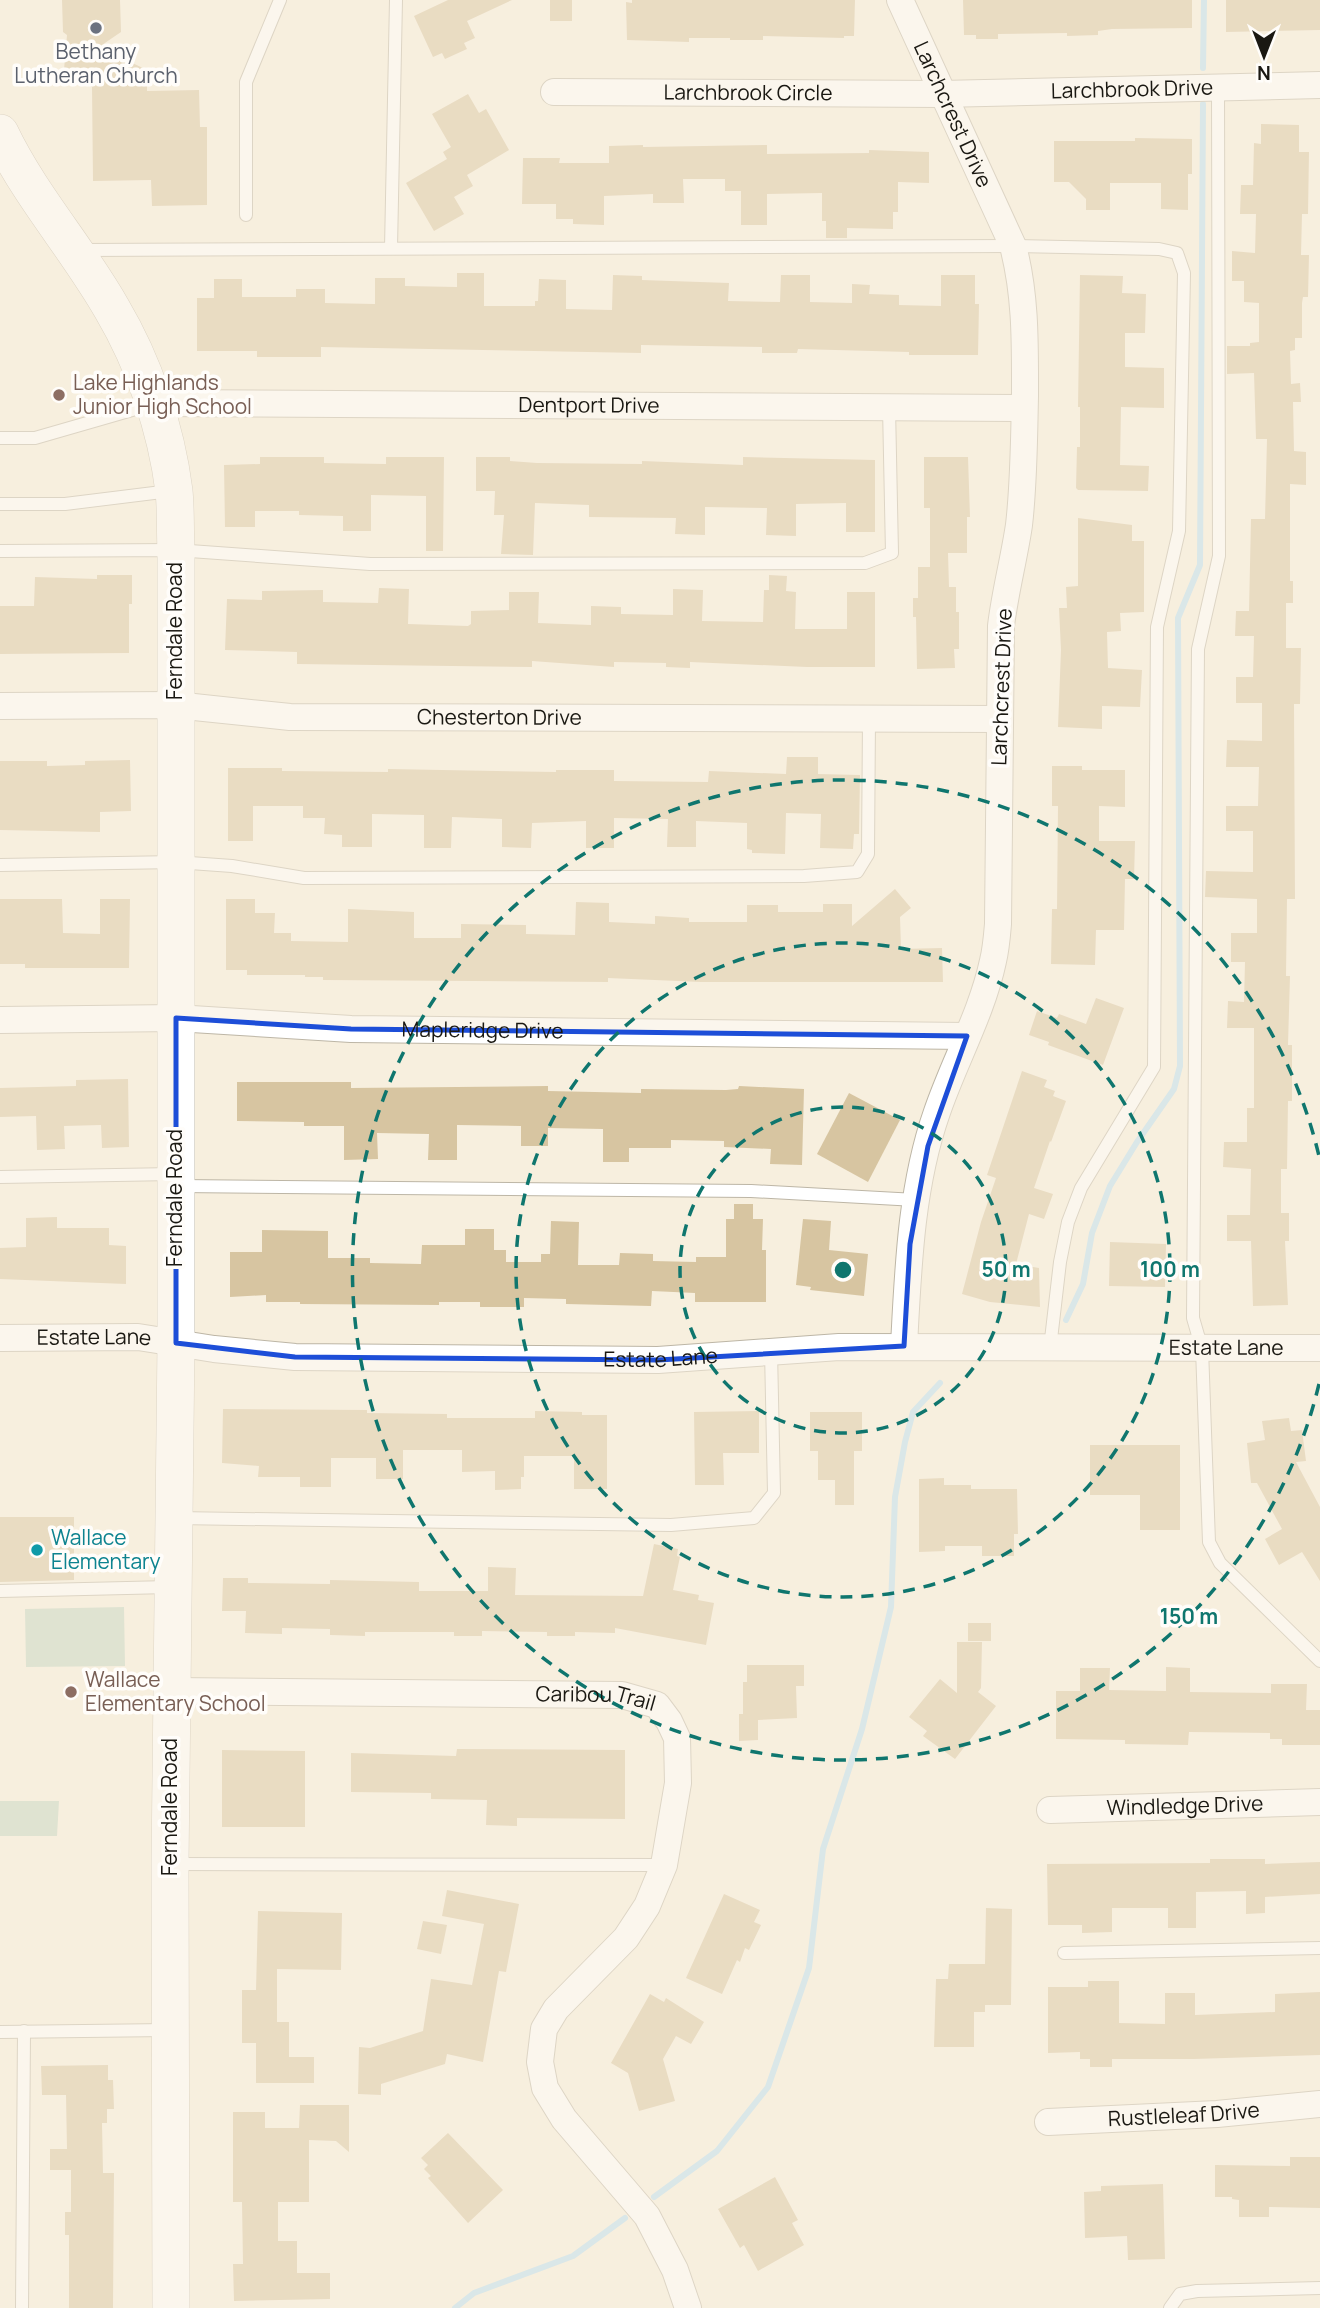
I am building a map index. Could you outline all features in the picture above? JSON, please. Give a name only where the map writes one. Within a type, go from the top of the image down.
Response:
[{"type":"street","name":"Larchcrest Drive","points":[[900,0],[1013,246],[1020,270],[1025,314],[1023,479],[1019,526],[1001,626],[998,924],[993,961],[936,1113],[910,1244],[904,1346]]},
{"type":"street","name":"Larchbrook Drive","points":[[942,94],[1320,85]]},
{"type":"street","name":"Larchbrook Circle","points":[[554,92],[942,94]]},
{"type":"street","name":"Ferndale Road","points":[[0,133],[32,188],[112,308],[136,355],[165,444],[174,491],[176,1343],[170,1864],[171,2308]]},
{"type":"street","name":"Dentport Drive","points":[[153,403],[1024,408]]},
{"type":"street","name":"Chesterton Drive","points":[[0,706],[175,705],[290,717],[1000,719]]},
{"type":"street","name":"Mapleridge Drive","points":[[0,1020],[176,1018],[351,1029],[967,1036]]},
{"type":"street","name":"Estate Lane","points":[[0,1338],[138,1337],[214,1349],[295,1357],[658,1360],[771,1350],[904,1346],[1320,1348]]},
{"type":"street","name":"Caribou Trail","points":[[171,1691],[622,1695],[657,1705],[670,1721],[677,1738],[678,1783],[664,1865],[648,1906],[626,1938],[556,2009],[544,2029],[540,2062],[545,2088],[564,2119],[647,2216],[675,2270],[688,2308]]},
{"type":"street","name":"Windledge Drive","points":[[1050,1810],[1320,1802]]},
{"type":"street","name":"Rustleleaf Drive","points":[[1048,2122],[1217,2114],[1320,2104]]},
{"type":"lane","points":[[246,215],[246,82],[280,0]]},
{"type":"lane","points":[[391,248],[396,0]]},
{"type":"lane","points":[[1218,86],[1219,556],[1199,649],[1193,1318],[1202,1349],[1209,1542],[1220,1563],[1320,1661]]},
{"type":"lane","points":[[73,250],[1013,246],[1159,248],[1177,253],[1184,273],[1179,531],[1157,628],[1154,1067],[1081,1188],[1068,1222],[1060,1262],[1050,1348]]},
{"type":"lane","points":[[0,438],[35,438],[153,403]]},
{"type":"lane","points":[[0,551],[176,550],[370,564],[865,563],[892,553],[889,407]]},
{"type":"lane","points":[[0,505],[65,504],[174,491]]},
{"type":"lane","points":[[0,865],[176,862],[232,866],[304,878],[804,876],[857,872],[868,854],[869,718]]},
{"type":"lane","points":[[0,1177],[751,1191],[917,1200]]},
{"type":"lane","points":[[175,1518],[671,1525],[754,1518],[774,1493],[771,1350]]},
{"type":"lane","points":[[0,1591],[173,1587]]},
{"type":"lane","points":[[170,1864],[664,1865]]},
{"type":"lane","points":[[1064,1953],[1320,1948]]},
{"type":"lane","points":[[0,2032],[172,2030]]},
{"type":"lane","points":[[22,2308],[24,2031]]},
{"type":"lane","points":[[1170,2308],[1180,2294],[1197,2291],[1320,2288]]},
{"type":"highlighted area","points":[[176,1018],[351,1029],[967,1036],[928,1146],[910,1244],[904,1346],[658,1360],[295,1357],[176,1343]]},
{"type":"green space","points":[[124,1607],[125,1666],[26,1667],[25,1609]]},
{"type":"green space","points":[[0,1801],[59,1801],[57,1836],[0,1836]]},
{"type":"building","points":[[62,0],[120,0],[121,32],[99,47],[147,70],[147,91],[199,90],[200,127],[207,127],[207,205],[152,206],[151,180],[93,181],[92,87],[64,70],[67,35],[63,32]]},
{"type":"building","points":[[448,0],[512,0],[467,21],[475,38],[464,43],[467,49],[445,59],[442,53],[433,57],[414,16]]},
{"type":"building","points":[[550,0],[572,0],[572,21],[550,21]]},
{"type":"building","points":[[632,0],[855,0],[854,36],[763,36],[763,40],[689,38],[689,42],[627,40],[626,2],[632,3]]},
{"type":"building","points":[[963,0],[1192,0],[1192,28],[1112,29],[1098,31],[1098,35],[1067,36],[1067,33],[998,34],[998,39],[976,39],[976,35],[964,35]]},
{"type":"building","points":[[1226,0],[1320,0],[1320,30],[1226,32]]},
{"type":"building","points":[[468,94],[479,113],[486,109],[509,150],[467,175],[473,186],[454,197],[464,214],[434,231],[406,183],[447,159],[443,152],[451,147],[432,114]]},
{"type":"building","points":[[1261,124],[1299,125],[1299,152],[1309,152],[1308,214],[1302,214],[1301,255],[1309,255],[1308,297],[1303,297],[1302,303],[1302,338],[1295,338],[1295,350],[1290,351],[1291,384],[1300,383],[1301,402],[1293,402],[1294,451],[1306,452],[1306,485],[1290,484],[1290,581],[1293,581],[1293,603],[1286,603],[1286,648],[1301,648],[1300,704],[1294,704],[1295,899],[1287,899],[1286,976],[1290,976],[1288,1045],[1292,1045],[1292,1101],[1288,1101],[1287,1169],[1281,1169],[1281,1213],[1289,1213],[1289,1241],[1285,1241],[1288,1305],[1253,1306],[1251,1241],[1227,1241],[1227,1215],[1250,1215],[1251,1169],[1223,1167],[1224,1142],[1247,1142],[1247,1108],[1254,1108],[1254,1028],[1227,1028],[1228,1001],[1244,1002],[1245,962],[1231,962],[1231,933],[1257,933],[1257,899],[1205,897],[1206,871],[1253,872],[1253,831],[1226,831],[1226,806],[1258,806],[1259,767],[1226,767],[1227,740],[1262,741],[1262,703],[1236,703],[1236,677],[1253,677],[1254,636],[1235,636],[1236,611],[1249,611],[1251,519],[1265,519],[1267,439],[1256,439],[1254,373],[1227,374],[1227,346],[1250,346],[1250,343],[1259,342],[1259,303],[1244,302],[1244,281],[1232,281],[1232,251],[1255,253],[1256,214],[1240,214],[1241,185],[1253,185],[1254,143],[1261,144]]},
{"type":"building","points":[[1135,138],[1192,139],[1188,210],[1161,209],[1161,183],[1110,183],[1110,210],[1086,210],[1086,199],[1069,182],[1054,182],[1054,141],[1135,141]]},
{"type":"building","points":[[767,145],[767,154],[869,153],[869,150],[929,152],[929,183],[898,182],[898,212],[893,212],[893,229],[847,228],[847,238],[826,238],[826,221],[822,221],[822,193],[767,194],[767,225],[741,225],[741,191],[725,191],[725,179],[683,179],[684,203],[653,203],[653,194],[604,196],[604,225],[573,224],[573,219],[556,219],[556,204],[522,204],[523,158],[560,158],[559,163],[609,163],[609,146]]},
{"type":"building","points":[[457,273],[484,273],[484,306],[535,306],[535,301],[538,301],[539,279],[566,280],[566,309],[612,310],[613,275],[642,276],[642,280],[729,283],[728,301],[780,302],[781,275],[810,275],[810,302],[852,303],[852,284],[870,285],[869,294],[899,295],[899,305],[941,306],[941,275],[975,275],[975,304],[979,304],[978,355],[909,355],[909,352],[798,349],[797,353],[762,353],[762,347],[641,345],[641,353],[321,347],[321,357],[257,357],[257,351],[197,351],[197,298],[214,298],[214,279],[242,279],[242,297],[296,297],[296,289],[325,289],[325,303],[375,304],[375,278],[405,278],[405,286],[457,287]]},
{"type":"building","points":[[1080,275],[1123,276],[1122,293],[1146,294],[1145,333],[1125,333],[1125,367],[1164,368],[1164,408],[1121,407],[1120,465],[1149,466],[1148,491],[1076,488],[1077,447],[1080,447]]},
{"type":"building","points":[[260,457],[324,457],[324,463],[386,464],[386,457],[444,457],[443,551],[426,551],[426,496],[371,495],[371,531],[343,531],[343,516],[299,515],[299,511],[255,511],[255,527],[225,527],[224,465],[260,464]]},
{"type":"building","points":[[476,457],[510,457],[510,461],[537,463],[642,464],[642,461],[743,465],[743,457],[875,460],[875,532],[846,532],[846,503],[796,504],[796,536],[766,535],[767,508],[705,507],[705,535],[675,534],[676,518],[589,517],[589,505],[535,503],[533,555],[501,554],[504,515],[494,515],[495,491],[476,491]]},
{"type":"building","points":[[924,457],[968,457],[970,517],[967,517],[967,553],[948,553],[949,587],[956,587],[956,612],[959,612],[959,649],[954,649],[955,668],[917,669],[913,598],[918,598],[918,567],[930,567],[930,508],[924,508]]},
{"type":"building","points":[[1078,518],[1132,525],[1132,541],[1144,541],[1144,612],[1120,613],[1121,631],[1107,632],[1108,668],[1142,670],[1140,707],[1102,706],[1102,729],[1058,727],[1061,650],[1059,608],[1067,608],[1066,587],[1078,586]]},
{"type":"building","points":[[97,575],[132,575],[129,653],[0,654],[0,606],[34,606],[35,577],[97,579]]},
{"type":"building","points":[[769,575],[787,576],[786,591],[796,592],[795,629],[847,629],[847,592],[875,592],[875,667],[690,662],[690,668],[666,667],[666,663],[614,662],[614,667],[532,661],[532,667],[297,664],[297,652],[225,650],[227,599],[262,600],[262,591],[323,590],[323,602],[378,603],[379,588],[409,589],[408,624],[468,626],[471,624],[471,611],[509,610],[509,592],[539,592],[538,623],[591,625],[591,606],[621,607],[621,614],[673,615],[673,589],[703,590],[702,621],[763,622],[764,590],[769,590]]},
{"type":"building","points":[[787,757],[818,757],[818,774],[860,775],[859,834],[854,834],[853,849],[820,848],[821,814],[786,813],[785,854],[752,853],[752,850],[747,849],[747,823],[696,821],[696,847],[667,847],[668,819],[614,818],[614,848],[586,848],[586,821],[532,823],[531,848],[502,847],[502,819],[452,817],[451,848],[424,848],[424,815],[372,814],[372,847],[342,847],[342,835],[324,834],[325,818],[303,818],[303,806],[253,806],[253,841],[228,841],[228,768],[388,772],[388,769],[556,772],[614,770],[614,781],[708,782],[709,771],[786,774]]},
{"type":"building","points":[[130,760],[131,811],[100,812],[100,832],[0,830],[0,761],[47,761],[47,766],[85,765],[85,761]]},
{"type":"building","points":[[1052,766],[1082,766],[1082,770],[1125,770],[1125,807],[1099,806],[1099,841],[1135,841],[1134,879],[1125,879],[1124,930],[1096,930],[1095,965],[1051,964],[1052,909],[1057,909],[1058,806],[1052,806]]},
{"type":"building","points":[[895,889],[911,908],[900,917],[901,949],[942,948],[943,982],[701,982],[608,978],[608,982],[323,980],[323,977],[305,975],[247,975],[247,970],[226,970],[226,899],[255,899],[255,913],[275,913],[274,933],[291,933],[291,941],[348,942],[348,909],[414,912],[414,938],[461,938],[461,924],[526,925],[526,934],[575,935],[576,902],[609,903],[609,922],[655,924],[655,916],[689,918],[689,922],[747,922],[747,905],[778,905],[778,912],[823,912],[823,904],[852,904],[852,926]]},
{"type":"building","points":[[0,899],[62,899],[63,933],[100,934],[100,899],[130,899],[129,968],[25,968],[25,964],[0,964]]},
{"type":"building","points":[[1096,998],[1124,1008],[1103,1065],[1048,1045],[1049,1042],[1029,1035],[1037,1011],[1057,1018],[1059,1014],[1086,1024]]},
{"type":"building","points":[[1022,1071],[1047,1080],[1044,1087],[1055,1091],[1053,1096],[1066,1101],[1034,1188],[1053,1194],[1044,1219],[1029,1214],[1016,1264],[1039,1268],[1040,1307],[990,1302],[962,1294],[996,1178],[987,1175]]},
{"type":"building","points":[[128,1079],[129,1147],[102,1148],[101,1125],[64,1126],[65,1149],[37,1150],[36,1116],[0,1117],[0,1088],[76,1086],[76,1080]]},
{"type":"building","points":[[237,1082],[351,1082],[351,1088],[548,1086],[548,1091],[641,1093],[641,1089],[726,1090],[738,1089],[739,1086],[804,1089],[802,1165],[770,1164],[771,1149],[724,1147],[724,1141],[671,1140],[671,1148],[629,1148],[629,1162],[603,1162],[603,1129],[548,1128],[548,1146],[521,1146],[521,1126],[457,1125],[457,1160],[428,1160],[429,1134],[377,1133],[378,1159],[344,1160],[344,1126],[304,1126],[304,1122],[237,1121]]},
{"type":"building","points":[[849,1093],[900,1120],[868,1182],[817,1154]]},
{"type":"building","points":[[734,1204],[753,1204],[753,1219],[763,1219],[762,1250],[766,1250],[766,1302],[695,1302],[695,1293],[652,1291],[651,1306],[566,1304],[566,1299],[524,1298],[524,1307],[480,1307],[480,1302],[439,1302],[439,1305],[300,1304],[266,1302],[266,1295],[230,1297],[230,1252],[262,1252],[262,1230],[328,1231],[328,1258],[370,1258],[370,1263],[421,1264],[422,1245],[465,1245],[465,1229],[494,1229],[494,1250],[506,1250],[506,1262],[541,1262],[541,1254],[550,1254],[551,1221],[579,1222],[578,1265],[619,1265],[620,1253],[653,1254],[653,1261],[696,1262],[696,1257],[726,1257],[726,1219],[734,1219]]},
{"type":"building","points":[[57,1217],[57,1228],[109,1228],[109,1245],[126,1246],[126,1284],[0,1279],[0,1248],[26,1247],[26,1218]]},
{"type":"building","points":[[803,1219],[831,1221],[829,1250],[868,1254],[864,1296],[810,1290],[811,1287],[796,1285]]},
{"type":"building","points":[[1110,1242],[1166,1244],[1165,1287],[1109,1286]]},
{"type":"building","points":[[223,1409],[367,1410],[367,1413],[447,1414],[447,1418],[535,1418],[535,1411],[607,1415],[607,1489],[574,1489],[574,1456],[524,1456],[521,1489],[495,1490],[495,1471],[462,1472],[462,1450],[403,1450],[403,1479],[376,1479],[376,1458],[331,1458],[331,1487],[300,1487],[300,1477],[258,1477],[259,1466],[222,1463]]},
{"type":"building","points":[[759,1411],[759,1453],[723,1453],[724,1485],[695,1485],[694,1412]]},
{"type":"building","points":[[810,1412],[862,1412],[862,1451],[854,1451],[854,1505],[835,1505],[835,1480],[818,1480],[818,1451],[810,1451]]},
{"type":"building","points":[[1289,1418],[1291,1431],[1302,1430],[1306,1461],[1296,1462],[1320,1507],[1320,1581],[1302,1552],[1279,1565],[1265,1539],[1282,1529],[1257,1483],[1251,1483],[1247,1443],[1265,1440],[1262,1421]]},
{"type":"building","points":[[1090,1445],[1180,1445],[1180,1530],[1140,1530],[1140,1495],[1090,1495]]},
{"type":"building","points":[[944,1478],[944,1485],[971,1485],[971,1489],[1017,1489],[1018,1534],[1014,1534],[1014,1556],[982,1556],[982,1546],[945,1546],[945,1551],[919,1552],[919,1479]]},
{"type":"building","name":"Wallace Elementary","points":[[0,1517],[74,1517],[74,1580],[0,1582]]},
{"type":"building","points":[[654,1544],[678,1549],[677,1556],[680,1557],[673,1590],[699,1595],[698,1600],[714,1603],[706,1645],[615,1628],[615,1633],[575,1632],[575,1636],[547,1636],[547,1632],[482,1631],[482,1636],[454,1636],[454,1632],[365,1632],[365,1636],[330,1635],[330,1629],[282,1628],[282,1634],[245,1633],[246,1611],[222,1611],[223,1578],[248,1578],[248,1583],[330,1584],[330,1580],[419,1582],[419,1591],[488,1591],[488,1567],[516,1568],[515,1595],[643,1596]]},
{"type":"building","points":[[968,1623],[991,1623],[991,1641],[968,1641]]},
{"type":"building","points":[[957,1642],[982,1642],[981,1688],[978,1692],[996,1706],[955,1759],[923,1736],[927,1731],[909,1717],[940,1679],[957,1693]]},
{"type":"building","points":[[747,1665],[804,1665],[804,1686],[796,1686],[797,1718],[758,1720],[758,1740],[739,1741],[739,1714],[743,1714],[743,1682],[747,1682]]},
{"type":"building","points":[[1166,1667],[1190,1668],[1190,1692],[1271,1693],[1271,1684],[1307,1684],[1306,1710],[1320,1710],[1320,1745],[1282,1745],[1282,1739],[1270,1739],[1270,1733],[1189,1732],[1188,1745],[1125,1744],[1125,1740],[1056,1739],[1056,1691],[1080,1691],[1080,1668],[1110,1668],[1109,1690],[1166,1691]]},
{"type":"building","points":[[457,1749],[625,1750],[625,1819],[517,1818],[517,1826],[486,1825],[487,1800],[431,1799],[431,1793],[351,1792],[351,1753],[456,1756]]},
{"type":"building","points":[[222,1750],[305,1751],[305,1827],[222,1827]]},
{"type":"building","points":[[1210,1859],[1265,1859],[1265,1864],[1320,1862],[1320,1894],[1265,1897],[1265,1913],[1246,1914],[1246,1891],[1196,1892],[1196,1928],[1168,1928],[1168,1908],[1112,1908],[1112,1932],[1082,1933],[1082,1925],[1048,1925],[1047,1864],[1210,1863]]},
{"type":"building","points":[[447,1890],[519,1904],[506,1972],[499,1971],[483,2062],[447,2054],[445,2064],[381,2084],[381,2095],[358,2094],[359,2047],[370,2048],[423,2031],[431,1979],[472,1985],[484,1924],[442,1916]]},
{"type":"building","points":[[724,1894],[760,1910],[754,1922],[761,1925],[749,1950],[745,1948],[740,1962],[737,1960],[722,1994],[686,1978]]},
{"type":"building","points":[[986,1908],[1012,1909],[1011,2005],[985,2005],[985,2012],[974,2012],[974,2047],[934,2047],[936,1979],[948,1979],[949,1964],[985,1964]]},
{"type":"building","points":[[258,1911],[342,1913],[341,1970],[277,1969],[277,2022],[289,2022],[289,2057],[314,2057],[314,2083],[256,2083],[256,2043],[242,2043],[242,1990],[256,1990]]},
{"type":"building","points":[[423,1921],[447,1925],[441,1954],[417,1949]]},
{"type":"building","points":[[1088,1981],[1119,1981],[1119,2023],[1165,2024],[1165,1993],[1195,1993],[1195,2015],[1275,2012],[1275,1994],[1320,1992],[1320,2055],[1112,2059],[1112,2067],[1090,2067],[1090,2059],[1080,2059],[1080,2052],[1048,2053],[1048,1987],[1088,1987]]},
{"type":"building","points":[[650,1994],[664,2002],[666,1998],[704,2022],[691,2044],[676,2036],[663,2059],[675,2101],[639,2111],[628,2073],[611,2063]]},
{"type":"building","points":[[108,2065],[108,2080],[113,2080],[114,2109],[107,2109],[107,2123],[102,2123],[103,2173],[114,2173],[113,2308],[69,2308],[69,2235],[65,2235],[65,2212],[71,2212],[71,2170],[50,2170],[50,2149],[67,2149],[66,2095],[42,2095],[41,2066]]},
{"type":"building","points":[[300,2105],[349,2105],[349,2152],[336,2141],[309,2140],[309,2202],[278,2202],[278,2241],[297,2241],[297,2273],[330,2273],[330,2299],[234,2301],[233,2264],[243,2264],[242,2202],[233,2202],[233,2112],[265,2112],[265,2128],[299,2128]]},
{"type":"building","points":[[448,2133],[503,2190],[468,2223],[428,2178],[431,2176],[424,2169],[428,2165],[421,2158]]},
{"type":"building","points":[[1290,2157],[1320,2157],[1320,2208],[1269,2207],[1269,2217],[1239,2217],[1239,2200],[1232,2197],[1215,2197],[1215,2165],[1290,2166]]},
{"type":"building","points":[[775,2177],[798,2220],[792,2223],[804,2245],[758,2271],[744,2245],[740,2248],[718,2209]]},
{"type":"building","points":[[1163,2184],[1165,2259],[1128,2260],[1127,2236],[1085,2238],[1084,2192],[1101,2191],[1101,2186]]},
{"type":"waterway","points":[[1203,68],[1204,0]]},
{"type":"waterway","points":[[1066,1320],[1083,1284],[1092,1233],[1110,1186],[1174,1089],[1180,1066],[1178,618],[1200,565],[1203,104]]},
{"type":"waterway","points":[[654,2197],[717,2151],[768,2087],[809,1968],[823,1849],[862,1729],[891,1607],[895,1497],[905,1442],[913,1412],[940,1383]]},
{"type":"waterway","points":[[455,2308],[474,2293],[573,2256],[625,2218]]},
{"type":"place","name":"Bethany Lutheran Church","points":[[96,28]]},
{"type":"place","name":"Lake Highlands Junior High School","points":[[59,395]]},
{"type":"place","name":"Wallace Elementary","points":[[37,1550]]},
{"type":"place","name":"Wallace Elementary School","points":[[71,1692]]}]
